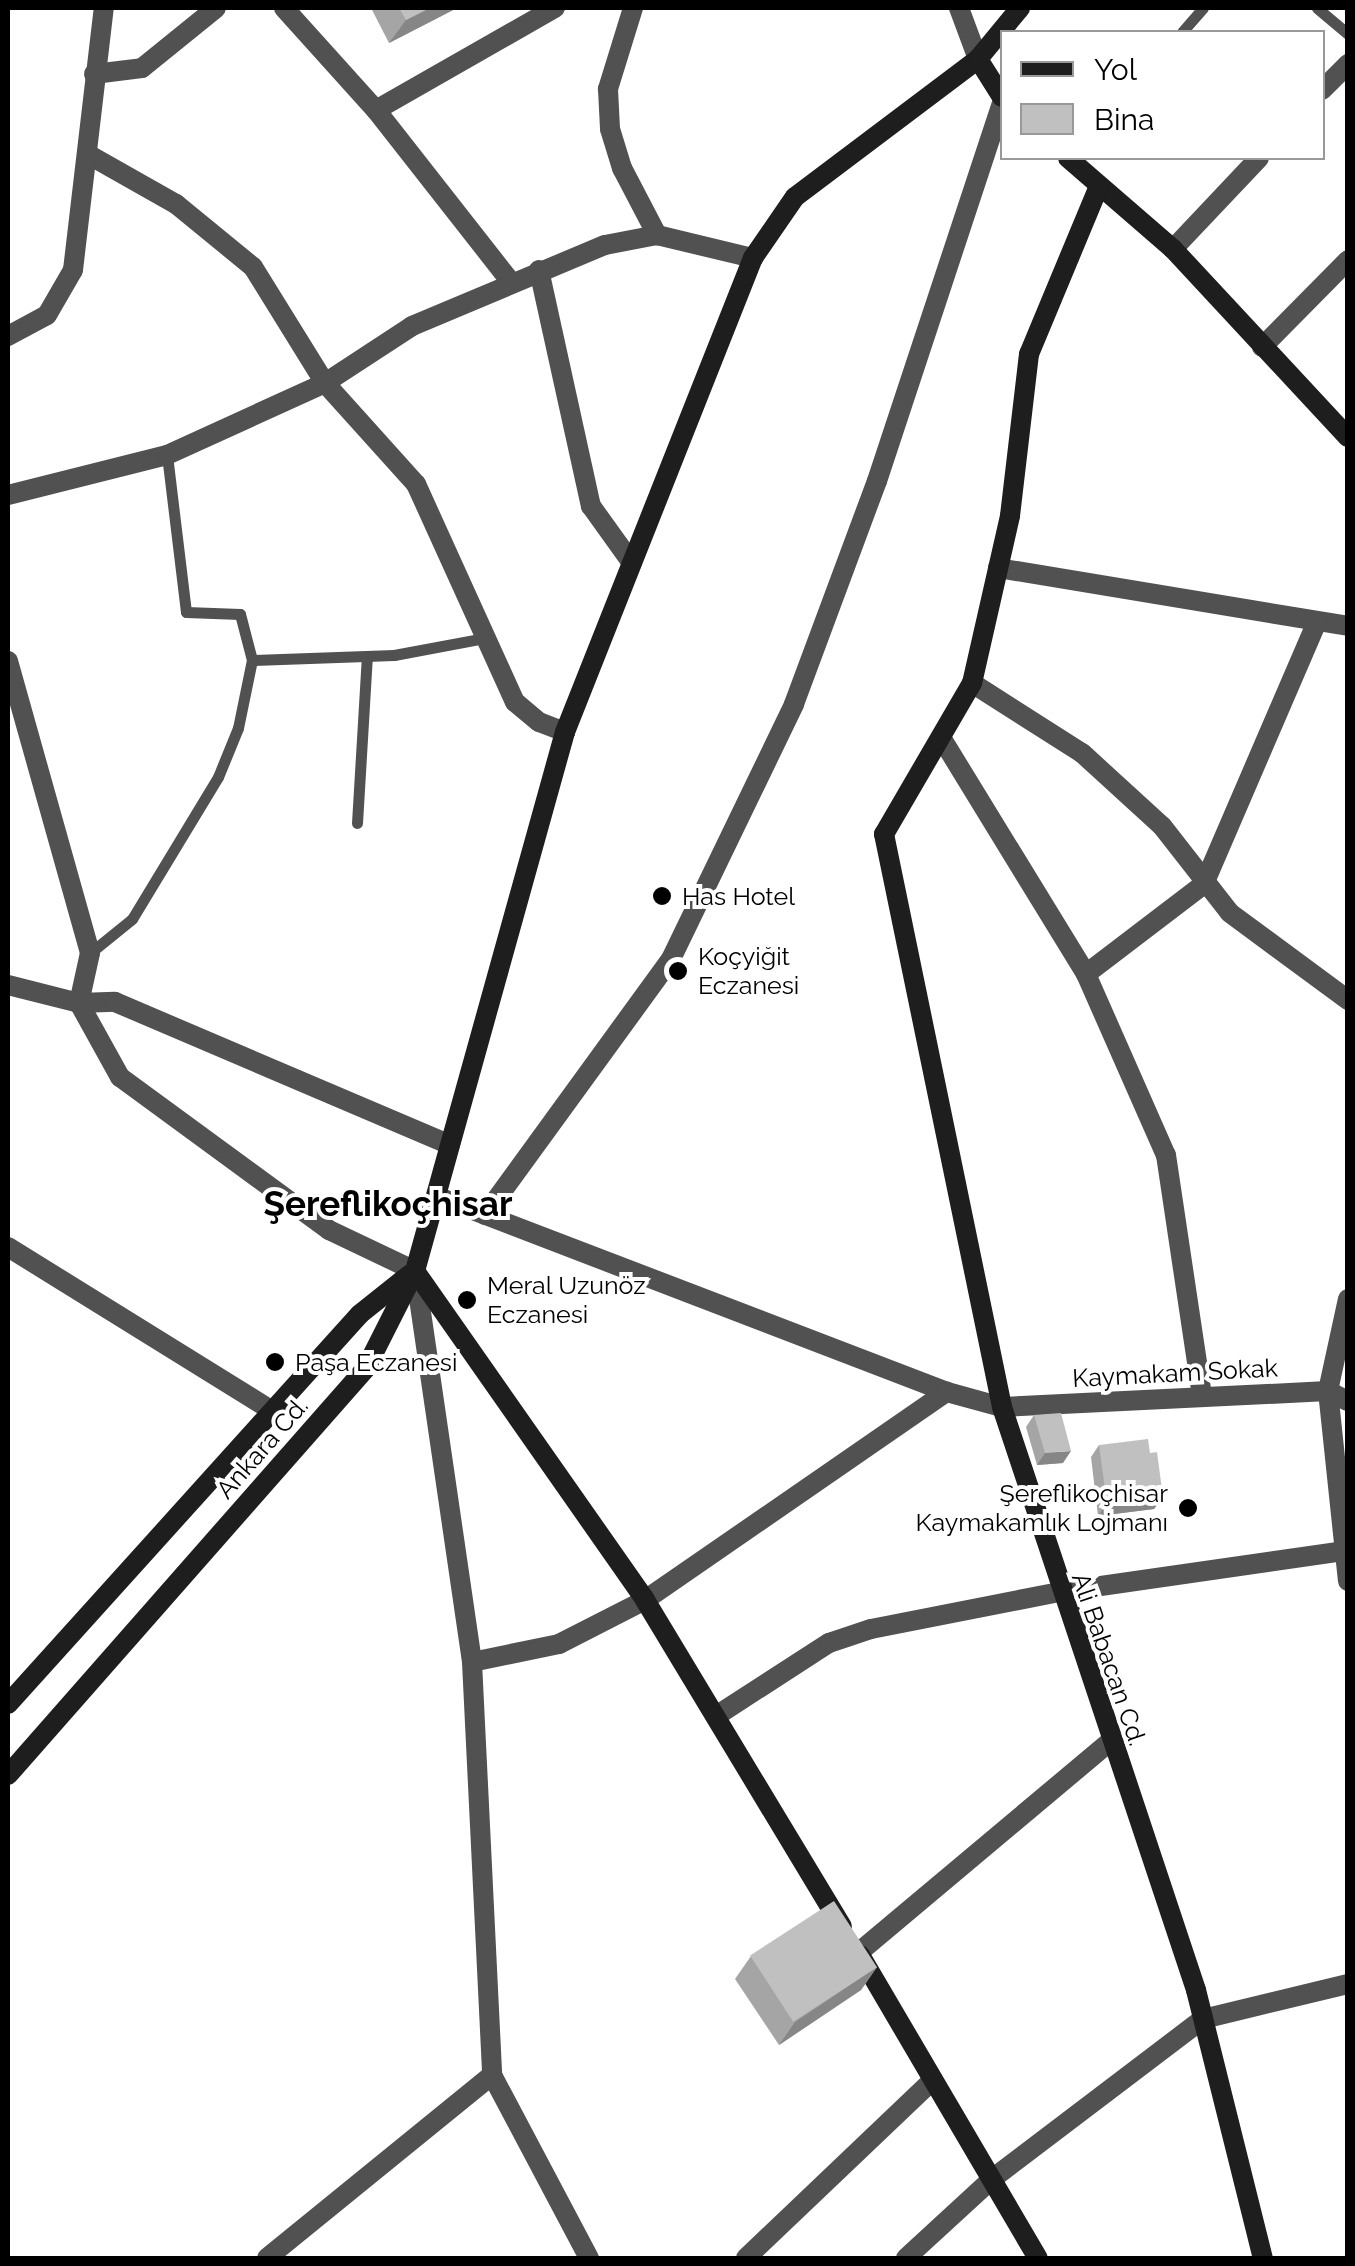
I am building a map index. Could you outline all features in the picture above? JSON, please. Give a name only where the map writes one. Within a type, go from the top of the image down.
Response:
[{"type":"main road","points":[[1002,30],[1020,8]]},
{"type":"main road","points":[[1000,32],[978,59],[795,198],[753,258],[566,732],[414,1271],[644,1600],[1038,2258]]},
{"type":"main road","points":[[978,59],[1000,97]]},
{"type":"main road","points":[[1070,160],[1172,249],[1348,437]]},
{"type":"main road","points":[[942,740],[972,683],[998,568],[1029,354],[1099,186]]},
{"type":"main road","name":"Ali Babacan Cd.","points":[[942,740],[884,834],[1002,1407],[1059,1592],[1204,2018],[1263,2258]]},
{"type":"main road","name":"Ankara Cd.","points":[[8,1704],[360,1314],[414,1271]]},
{"type":"main road","name":"Ankara Cd.","points":[[8,1775],[366,1368],[414,1271]]},
{"type":"street","points":[[8,336],[36,324],[66,288],[90,156],[94,74],[104,8]]},
{"type":"street","points":[[94,74],[142,68],[216,8]]},
{"type":"street","points":[[284,8],[376,110],[510,281]]},
{"type":"street","points":[[376,110],[554,8]]},
{"type":"street","points":[[633,8],[608,89],[610,129],[622,168],[656,235]]},
{"type":"street","points":[[958,8],[978,59]]},
{"type":"street","points":[[1325,87],[1348,64]]},
{"type":"street","points":[[485,1216],[671,959],[794,704],[877,482],[1000,106]]},
{"type":"street","points":[[90,156],[176,204],[253,267],[325,383],[416,484],[515,702],[539,722],[566,732]]},
{"type":"street","points":[[1172,249],[1257,160]]},
{"type":"street","points":[[8,494],[167,454],[325,383],[412,326],[510,281],[604,245],[656,235],[753,258]]},
{"type":"street","points":[[1262,347],[1348,260]]},
{"type":"street","points":[[539,270],[592,506],[632,562]]},
{"type":"street","points":[[998,568],[1348,626]]},
{"type":"street","points":[[1086,974],[1204,884],[1317,622]]},
{"type":"street","points":[[8,661],[90,954],[79,1002],[120,1077],[328,1230],[414,1271],[472,1662],[492,2075],[589,2258]]},
{"type":"street","points":[[972,683],[1082,753],[1162,826],[1230,913],[1348,1000]]},
{"type":"street","points":[[942,740],[1086,974],[1166,1155],[1202,1395]]},
{"type":"street","points":[[8,984],[79,1002],[115,1002],[450,1145]]},
{"type":"street","name":"Kaymakam Sokak","points":[[436,1196],[947,1392],[1002,1407],[1328,1391],[1348,1401]]},
{"type":"street","points":[[8,1247],[272,1410]]},
{"type":"street","points":[[1348,1300],[1328,1391],[1348,1581]]},
{"type":"street","points":[[472,1662],[559,1644],[644,1600],[947,1392]]},
{"type":"street","points":[[716,1716],[829,1643],[1059,1592],[1344,1552]]},
{"type":"street","points":[[858,1953],[1110,1740]]},
{"type":"street","points":[[906,2258],[992,2179],[1204,2018],[1348,1984]]},
{"type":"street","points":[[267,2258],[492,2075]]},
{"type":"street","points":[[746,2258],[933,2080]]},
{"type":"lane","points":[[1184,30],[1203,8]]},
{"type":"lane","points":[[1316,8],[1348,34]]},
{"type":"lane","points":[[90,954],[132,919],[218,776],[238,728],[252,660],[240,614],[186,612],[167,454]]},
{"type":"lane","points":[[252,660],[368,656],[485,638]]},
{"type":"lane","points":[[357,823],[368,656]]},
{"type":"building","points":[[399,8],[430,8],[406,20]]},
{"type":"building","points":[[1061,1413],[1071,1451],[1045,1453],[1034,1415]]},
{"type":"building","name":"Şereflikoçhisar Kaymakamlık Lojmanı","points":[[1148,1439],[1150,1453],[1157,1452],[1163,1497],[1107,1504],[1099,1445]]},
{"type":"building","points":[[834,1901],[877,1967],[793,2022],[750,1955]]},
{"type":"place","name":"Has Hotel","points":[[662,896]]},
{"type":"place","name":"Koçyiğit Eczanesi","points":[[678,971]]},
{"type":"place","name":"Meral Uzunöz Eczanesi","points":[[467,1300]]},
{"type":"place","name":"Paşa Eczanesi","points":[[275,1362]]},
{"type":"place","name":"Şereflikoçhisar Kaymakamlık Lojmanı","points":[[1188,1508]]},
{"type":"district","name":"Şereflikoçhisar","points":[[388,1204]]}]
